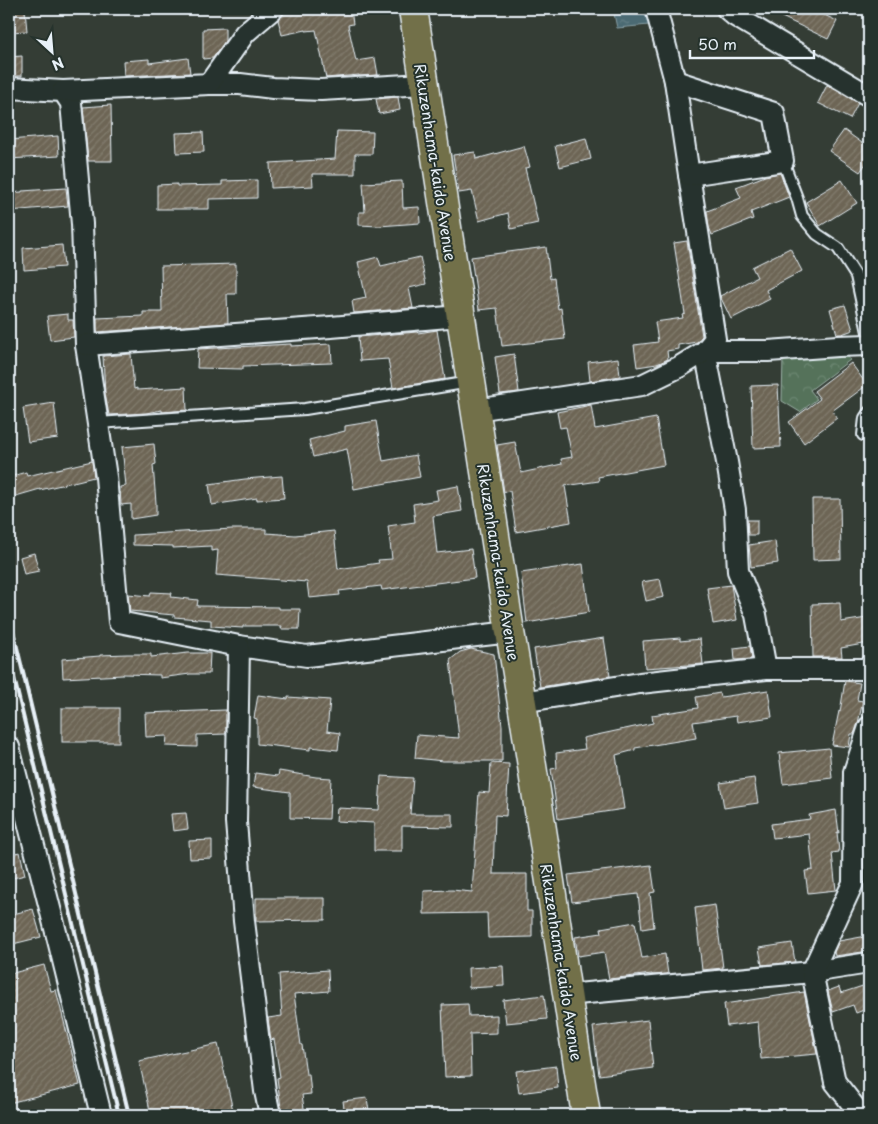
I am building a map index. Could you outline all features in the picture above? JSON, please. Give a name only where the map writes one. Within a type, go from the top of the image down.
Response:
[{"type":"highway","name":"Rikuzenhama-kaido Avenue","points":[[413,9],[586,1115]]},
{"type":"street","points":[[208,84],[245,33],[273,9]]},
{"type":"street","points":[[476,410],[642,385],[705,352],[715,338],[675,81],[656,9]]},
{"type":"street","points":[[726,9],[869,96]]},
{"type":"street","points":[[675,81],[774,113],[782,160],[689,175]]},
{"type":"street","points":[[9,88],[63,90],[240,84],[273,88],[321,90],[424,84]]},
{"type":"street","points":[[63,90],[71,103],[82,224],[86,346],[106,477],[119,622],[239,646],[307,656],[510,632]]},
{"type":"street","points":[[86,346],[460,316]]},
{"type":"street","points":[[705,352],[768,352],[869,345]]},
{"type":"street","points":[[705,352],[734,501],[738,571],[756,615],[766,669]]},
{"type":"street","points":[[239,646],[236,822],[244,921],[265,1091],[270,1115]]},
{"type":"street","points":[[522,702],[640,683],[766,669],[869,669]]},
{"type":"street","points":[[861,1115],[835,1082],[812,972],[853,883],[854,772],[864,761],[869,727]]},
{"type":"street","points":[[9,747],[100,1115]]},
{"type":"street","points":[[566,995],[812,972],[869,963]]},
{"type":"lane","points":[[782,160],[802,216],[817,234],[838,248],[856,276],[869,337]]},
{"type":"lane","points":[[98,423],[305,409],[471,381]]},
{"type":"lane","points":[[863,434],[865,418],[869,412]]},
{"type":"green space","points":[[846,354],[850,360],[810,390],[817,399],[800,412],[782,401],[783,358]]},
{"type":"water","points":[[613,9],[646,9],[649,25],[617,28]]},
{"type":"building","points":[[285,9],[351,9],[353,24],[348,25],[356,61],[375,58],[378,75],[326,78],[316,30],[282,35],[278,20]]},
{"type":"building","points":[[765,9],[812,9],[837,21],[828,39]]},
{"type":"building","points":[[25,10],[27,31],[9,32],[9,12]]},
{"type":"building","points":[[225,28],[225,41],[213,58],[203,59],[203,29]]},
{"type":"building","points":[[22,56],[22,76],[9,76],[9,57]]},
{"type":"building","points":[[188,58],[190,73],[124,76],[123,61],[149,59],[149,63]]},
{"type":"building","points":[[827,85],[858,103],[850,119],[818,103]]},
{"type":"building","points":[[398,97],[400,110],[379,114],[376,99]]},
{"type":"building","points":[[111,105],[112,161],[88,161],[83,107]]},
{"type":"building","points":[[844,130],[869,148],[869,159],[860,172],[829,151]]},
{"type":"building","points":[[337,131],[373,132],[372,154],[355,154],[355,174],[312,174],[313,186],[271,188],[270,163],[335,159]]},
{"type":"building","points":[[203,132],[204,152],[177,153],[176,133]]},
{"type":"building","points":[[58,136],[59,156],[9,159],[9,140]]},
{"type":"building","points":[[586,138],[591,159],[560,167],[555,146]]},
{"type":"building","points":[[524,146],[530,167],[525,168],[538,223],[511,229],[508,213],[479,221],[472,191],[459,193],[453,155],[475,152],[476,159]]},
{"type":"building","points":[[780,173],[789,197],[751,212],[753,219],[712,235],[707,211],[741,198],[736,187],[765,176]]},
{"type":"building","points":[[257,180],[257,198],[209,199],[209,209],[157,209],[157,185],[222,185],[222,181]]},
{"type":"building","points":[[842,180],[857,203],[820,226],[806,202]]},
{"type":"building","points":[[402,181],[403,208],[419,207],[420,223],[379,226],[359,225],[359,212],[365,212],[363,183]]},
{"type":"building","points":[[66,188],[68,206],[9,211],[9,193]]},
{"type":"building","points":[[687,241],[702,336],[697,342],[678,345],[678,349],[667,351],[668,359],[657,364],[637,367],[634,345],[658,342],[655,322],[683,318],[682,315],[685,314],[674,243]]},
{"type":"building","points":[[62,245],[64,267],[24,270],[23,248]]},
{"type":"building","points":[[546,247],[550,279],[554,278],[558,309],[561,308],[565,339],[502,346],[497,308],[479,310],[471,257]]},
{"type":"building","points":[[790,248],[802,271],[766,290],[770,299],[731,319],[720,296],[757,277],[752,267]]},
{"type":"building","points":[[378,257],[381,266],[420,257],[426,284],[409,288],[413,308],[354,313],[352,301],[366,298],[358,262]]},
{"type":"building","points":[[236,264],[236,294],[227,294],[228,323],[97,332],[97,318],[143,316],[143,312],[162,312],[161,266]]},
{"type":"building","points":[[845,305],[853,330],[837,334],[830,309]]},
{"type":"building","points":[[68,314],[68,320],[73,320],[74,337],[50,340],[47,316]]},
{"type":"building","points":[[437,330],[445,379],[393,388],[388,359],[360,361],[358,337]]},
{"type":"building","points":[[291,344],[291,346],[331,344],[332,363],[243,366],[243,369],[197,368],[198,349]]},
{"type":"building","points":[[131,354],[134,389],[186,387],[187,410],[162,412],[162,410],[109,415],[105,394],[103,356]]},
{"type":"building","points":[[514,354],[519,392],[500,394],[495,357]]},
{"type":"building","points":[[618,358],[620,376],[590,381],[588,362]]},
{"type":"building","points":[[851,363],[867,385],[832,411],[837,418],[804,443],[789,422],[820,399],[814,391]]},
{"type":"building","points":[[778,385],[781,447],[753,448],[751,386]]},
{"type":"building","points":[[54,403],[58,438],[28,442],[23,408]]},
{"type":"building","points":[[591,405],[595,429],[656,418],[664,465],[598,477],[599,481],[565,486],[571,522],[516,532],[510,491],[504,492],[497,445],[515,442],[521,473],[562,464],[561,459],[572,457],[566,427],[560,428],[557,412]]},
{"type":"building","points":[[376,421],[383,461],[416,455],[420,477],[354,489],[347,449],[313,457],[309,440],[345,431],[345,426]]},
{"type":"building","points":[[154,444],[156,464],[153,465],[156,515],[131,519],[131,504],[121,505],[120,487],[126,486],[122,447]]},
{"type":"building","points":[[92,461],[94,477],[9,498],[9,477],[26,472],[27,476]]},
{"type":"building","points":[[282,476],[284,498],[257,500],[257,498],[212,505],[209,484]]},
{"type":"building","points":[[458,486],[462,511],[433,516],[437,553],[471,549],[475,578],[382,590],[381,586],[339,591],[340,595],[309,598],[307,582],[216,575],[218,550],[211,551],[211,546],[173,548],[173,546],[133,545],[133,535],[232,529],[266,529],[266,533],[295,535],[334,531],[338,569],[379,563],[378,560],[392,559],[388,526],[415,522],[413,504],[438,500],[436,490]]},
{"type":"building","points":[[812,499],[840,499],[841,559],[813,560]]},
{"type":"building","points":[[747,520],[757,520],[757,535],[748,535]]},
{"type":"building","points":[[775,541],[778,563],[751,567],[749,545]]},
{"type":"building","points":[[34,553],[39,571],[24,574],[20,557]]},
{"type":"building","points":[[583,564],[589,612],[527,623],[521,573]]},
{"type":"building","points":[[660,579],[664,597],[646,601],[642,582]]},
{"type":"building","points":[[731,585],[737,620],[713,624],[707,588]]},
{"type":"building","points":[[151,592],[172,593],[171,597],[198,600],[197,606],[300,609],[299,629],[281,629],[282,626],[243,626],[243,628],[211,626],[211,620],[130,611],[128,594],[150,596]]},
{"type":"building","points":[[840,603],[841,622],[867,618],[869,643],[841,648],[842,657],[813,657],[812,604]]},
{"type":"building","points":[[604,638],[610,676],[540,687],[534,649]]},
{"type":"building","points":[[680,638],[680,641],[700,639],[703,664],[645,668],[643,641]]},
{"type":"building","points":[[750,646],[752,659],[735,660],[734,648]]},
{"type":"building","points":[[471,649],[494,654],[502,726],[502,761],[443,761],[415,758],[417,735],[459,738],[450,660],[460,652]]},
{"type":"building","points":[[210,653],[209,674],[190,674],[160,678],[160,675],[123,674],[63,678],[62,659],[127,654],[151,654],[151,657]]},
{"type":"building","points":[[845,681],[860,683],[857,700],[863,701],[854,734],[851,734],[849,747],[832,745]]},
{"type":"building","points":[[768,690],[772,717],[737,722],[736,716],[693,722],[696,738],[635,748],[635,750],[616,755],[624,809],[558,819],[551,769],[557,768],[556,753],[585,749],[583,738],[653,723],[652,715],[698,708],[696,697],[720,693],[721,697]]},
{"type":"building","points":[[258,695],[288,699],[288,697],[330,700],[327,731],[340,733],[338,750],[310,747],[310,750],[257,744],[257,719],[254,718]]},
{"type":"building","points":[[62,708],[119,708],[119,742],[62,742]]},
{"type":"building","points":[[226,710],[226,734],[197,735],[197,747],[166,746],[167,736],[146,737],[145,713]]},
{"type":"building","points":[[829,748],[832,778],[783,784],[779,753]]},
{"type":"building","points":[[491,763],[509,764],[506,816],[495,815],[493,874],[527,874],[527,911],[532,911],[532,937],[488,938],[487,913],[424,914],[424,891],[452,890],[472,892],[479,792],[489,793]]},
{"type":"building","points":[[279,771],[331,778],[329,819],[290,818],[290,792],[253,787],[255,773],[278,776]]},
{"type":"building","points":[[381,776],[413,778],[410,814],[453,814],[453,827],[402,826],[402,851],[374,851],[374,823],[336,821],[337,808],[379,810]]},
{"type":"building","points":[[754,778],[758,803],[724,808],[720,783]]},
{"type":"building","points":[[836,810],[839,852],[832,853],[836,890],[808,893],[805,871],[813,870],[809,834],[773,838],[771,824],[810,819],[809,815]]},
{"type":"building","points":[[186,813],[188,829],[173,831],[171,814]]},
{"type":"building","points":[[212,840],[212,858],[190,859],[189,841]]},
{"type":"building","points":[[20,852],[25,875],[9,879],[9,854]]},
{"type":"building","points":[[651,865],[655,892],[650,893],[654,927],[642,929],[638,894],[572,902],[568,875]]},
{"type":"building","points":[[256,898],[325,898],[325,920],[256,921]]},
{"type":"building","points":[[715,905],[723,968],[702,970],[695,908]]},
{"type":"building","points":[[33,909],[41,937],[9,945],[9,915]]},
{"type":"building","points":[[635,922],[642,958],[665,954],[668,974],[609,979],[604,952],[578,956],[575,937],[602,933],[601,928]]},
{"type":"building","points":[[867,936],[869,951],[835,956],[834,952],[839,941]]},
{"type":"building","points":[[792,943],[795,962],[762,965],[759,948]]},
{"type":"building","points":[[44,965],[51,991],[56,990],[80,1085],[9,1103],[9,974]]},
{"type":"building","points":[[503,966],[504,986],[469,988],[468,968]]},
{"type":"building","points":[[328,970],[329,991],[294,994],[301,1045],[306,1074],[309,1074],[311,1094],[302,1095],[305,1115],[282,1115],[277,1078],[280,1077],[274,1039],[271,1040],[268,1018],[282,1016],[279,974]]},
{"type":"building","points":[[869,984],[869,1008],[856,1013],[853,1005],[833,1012],[828,991],[839,987],[841,993]]},
{"type":"building","points":[[804,992],[817,1054],[761,1059],[758,1022],[727,1026],[724,1004]]},
{"type":"building","points":[[544,995],[547,1019],[506,1023],[503,1000]]},
{"type":"building","points":[[468,1004],[469,1016],[497,1015],[497,1033],[470,1034],[471,1076],[445,1077],[442,1005]]},
{"type":"building","points":[[648,1020],[653,1068],[599,1075],[593,1027]]},
{"type":"building","points":[[218,1044],[234,1115],[151,1115],[139,1061]]},
{"type":"building","points":[[556,1066],[558,1088],[519,1093],[516,1071]]},
{"type":"building","points":[[367,1098],[369,1111],[345,1115],[343,1101]]},
{"type":"railway","points":[[9,614],[129,1115]]},
{"type":"railway","points":[[9,657],[119,1115]]}]
